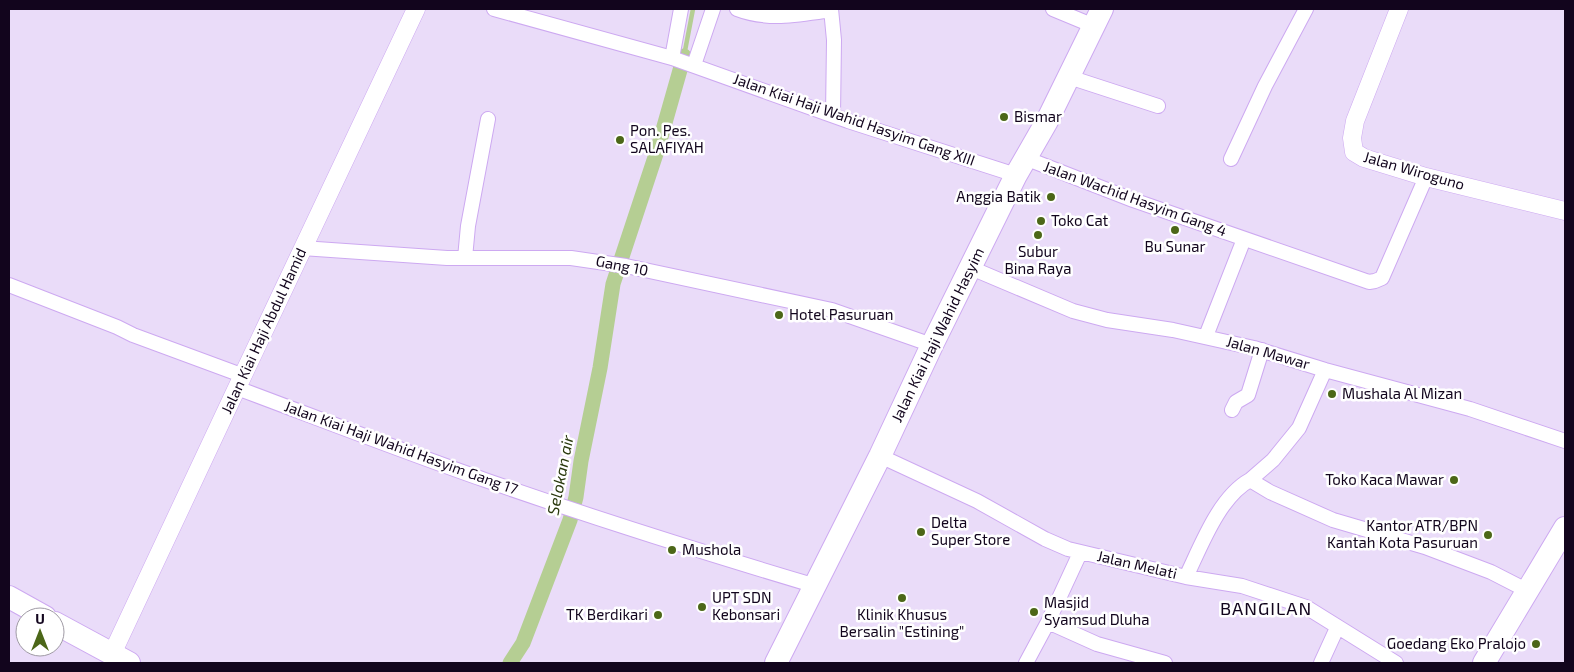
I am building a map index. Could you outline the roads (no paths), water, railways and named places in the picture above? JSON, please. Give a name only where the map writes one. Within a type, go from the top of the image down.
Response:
[{"type":"main road","name":"Jalan Kiai Haji Wahid Hasyim","points":[[776,663],[816,586],[1021,166],[1047,121],[1098,18]]},
{"type":"main road","points":[[1484,663],[1565,528]]},
{"type":"main road","points":[[9,597],[27,607]]},
{"type":"main road","points":[[65,628],[121,660]]},
{"type":"street","name":"Jalan Kiai Haji Abdul Hamid","points":[[121,660],[240,382],[416,9]]},
{"type":"street","name":"Jalan Kiai Haji Wahid Hasyim Gang XIII","points":[[494,9],[673,58],[833,115],[1021,166]]},
{"type":"street","points":[[673,58],[681,9]]},
{"type":"street","points":[[693,65],[713,9]]},
{"type":"street","points":[[737,9],[761,16],[779,16],[831,10],[834,40],[833,115]]},
{"type":"street","points":[[1052,9],[1098,18]]},
{"type":"street","points":[[1231,159],[1264,86],[1306,9]]},
{"type":"street","name":"Jalan Wiroguno","points":[[1399,9],[1355,121],[1352,147],[1357,154],[1426,177],[1565,211]]},
{"type":"street","points":[[1069,77],[1158,106]]},
{"type":"street","points":[[465,258],[468,226],[488,119]]},
{"type":"street","name":"Jalan Wachid Hasyim Gang 4","points":[[1021,166],[1133,200],[1369,282],[1382,278],[1426,177]]},
{"type":"street","points":[[1206,336],[1245,239]]},
{"type":"street","name":"Gang 10","points":[[302,248],[465,258],[571,258],[607,263],[832,310],[932,345]]},
{"type":"street","name":"Jalan Mawar","points":[[971,268],[1073,311],[1107,320],[1206,336],[1262,350],[1325,370],[1470,409],[1565,441]]},
{"type":"street","name":"Jalan Kiai Haji Wahid Hasyim Gang 17","points":[[9,285],[133,335],[240,382],[484,480],[668,542],[816,586]]},
{"type":"street","points":[[1232,410],[1236,402],[1248,395],[1262,350]]},
{"type":"street","points":[[1186,577],[1211,526],[1230,497],[1242,484],[1255,476],[1273,460],[1299,428],[1325,370]]},
{"type":"street","name":"Jalan Melati","points":[[880,456],[977,501],[1045,539],[1080,553],[1115,559],[1186,577],[1242,586],[1306,607],[1396,663]]},
{"type":"street","points":[[1255,476],[1270,492],[1333,520],[1425,547],[1491,572],[1528,591]]},
{"type":"street","points":[[1026,663],[1048,622],[1080,553]]},
{"type":"street","points":[[1048,622],[1097,644],[1165,663]]},
{"type":"street","points":[[1321,663],[1337,628]]},
{"type":"waterway","points":[[684,56],[693,9]]},
{"type":"waterway","name":"Selokan air","points":[[510,663],[523,643],[570,520],[600,368],[613,284],[657,151],[684,56]]},
{"type":"place","name":"Bismar","points":[[1004,117]]},
{"type":"place","name":"Pon. Pes. SALAFIYAH","points":[[620,140]]},
{"type":"place","name":"Anggia Batik","points":[[1051,197]]},
{"type":"place","name":"Toko Cat","points":[[1041,221]]},
{"type":"place","name":"Bu Sunar","points":[[1175,230]]},
{"type":"place","name":"Subur Bina Raya","points":[[1038,235]]},
{"type":"place","name":"Hotel Pasuruan","points":[[779,315]]},
{"type":"place","name":"Mushala Al Mizan","points":[[1332,394]]},
{"type":"place","name":"Toko Kaca Mawar","points":[[1454,480]]},
{"type":"place","name":"Delta Super Store","points":[[921,532]]},
{"type":"place","name":"Kantor ATR/BPN Kantah Kota Pasuruan","points":[[1488,535]]},
{"type":"place","name":"Mushola","points":[[672,550]]},
{"type":"place","name":"Klinik Khusus Bersalin \"Estining\"","points":[[902,598]]},
{"type":"place","name":"UPT SDN Kebonsari","points":[[702,607]]},
{"type":"place","name":"Masjid Syamsud Dluha","points":[[1034,612]]},
{"type":"place","name":"TK Berdikari","points":[[658,615]]},
{"type":"place","name":"Goedang Eko Pralojo","points":[[1536,644]]},
{"type":"district","name":"BANGILAN","points":[[1266,609]]}]
